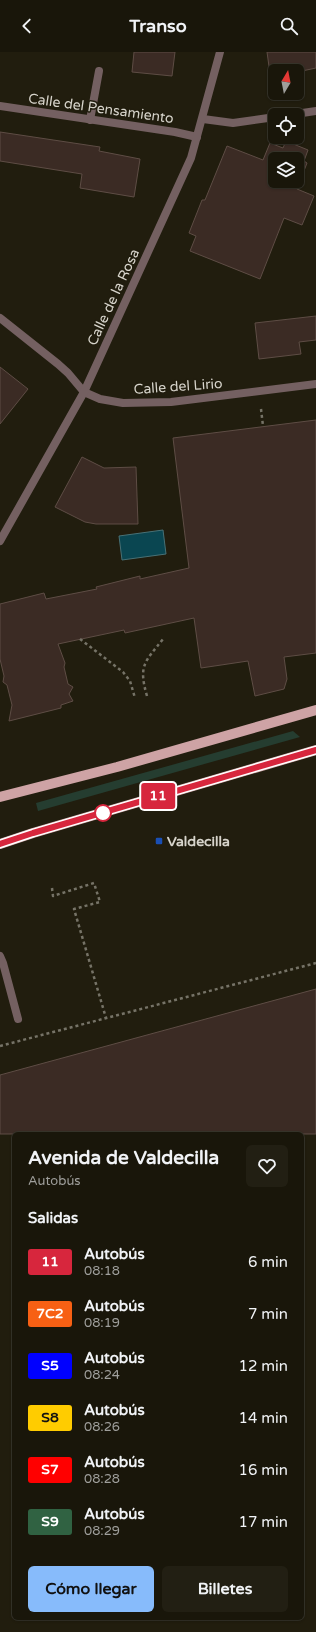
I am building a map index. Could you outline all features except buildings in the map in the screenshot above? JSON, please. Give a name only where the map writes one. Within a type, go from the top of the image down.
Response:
[{"type":"main road","points":[[0,797],[117,767],[316,710]]},
{"type":"main road","points":[[0,844],[316,750]]},
{"type":"street","name":"Calle de la Rosa","points":[[0,541],[84,392],[191,158],[203,119],[220,52]]},
{"type":"street","points":[[90,120],[99,71]]},
{"type":"street","name":"Calle del Pensamiento","points":[[0,106],[176,132],[197,137]]},
{"type":"street","points":[[304,113],[316,111]]},
{"type":"street","points":[[203,119],[233,123],[268,118]]},
{"type":"street","name":"Calle del Lirio","points":[[0,318],[58,364],[68,373],[84,392],[100,399],[123,403],[171,402],[316,384]]},
{"type":"street","points":[[0,956],[18,1019]]},
{"type":"path","points":[[80,638],[123,672],[130,681],[135,698]]},
{"type":"path","points":[[147,696],[142,674],[145,662],[163,639]]},
{"type":"path","points":[[52,888],[53,896],[94,883],[100,902],[74,909],[106,1018]]},
{"type":"path","points":[[0,1046],[316,963]]},
{"type":"green space","points":[[293,731],[300,737],[38,811],[36,803]]},
{"type":"water","points":[[163,530],[166,554],[122,560],[119,536]]},
{"type":"bus line","name":"11","points":[[0,844],[316,750]]},
{"type":"place","name":"Valdecilla","points":[[159,841]]}]
